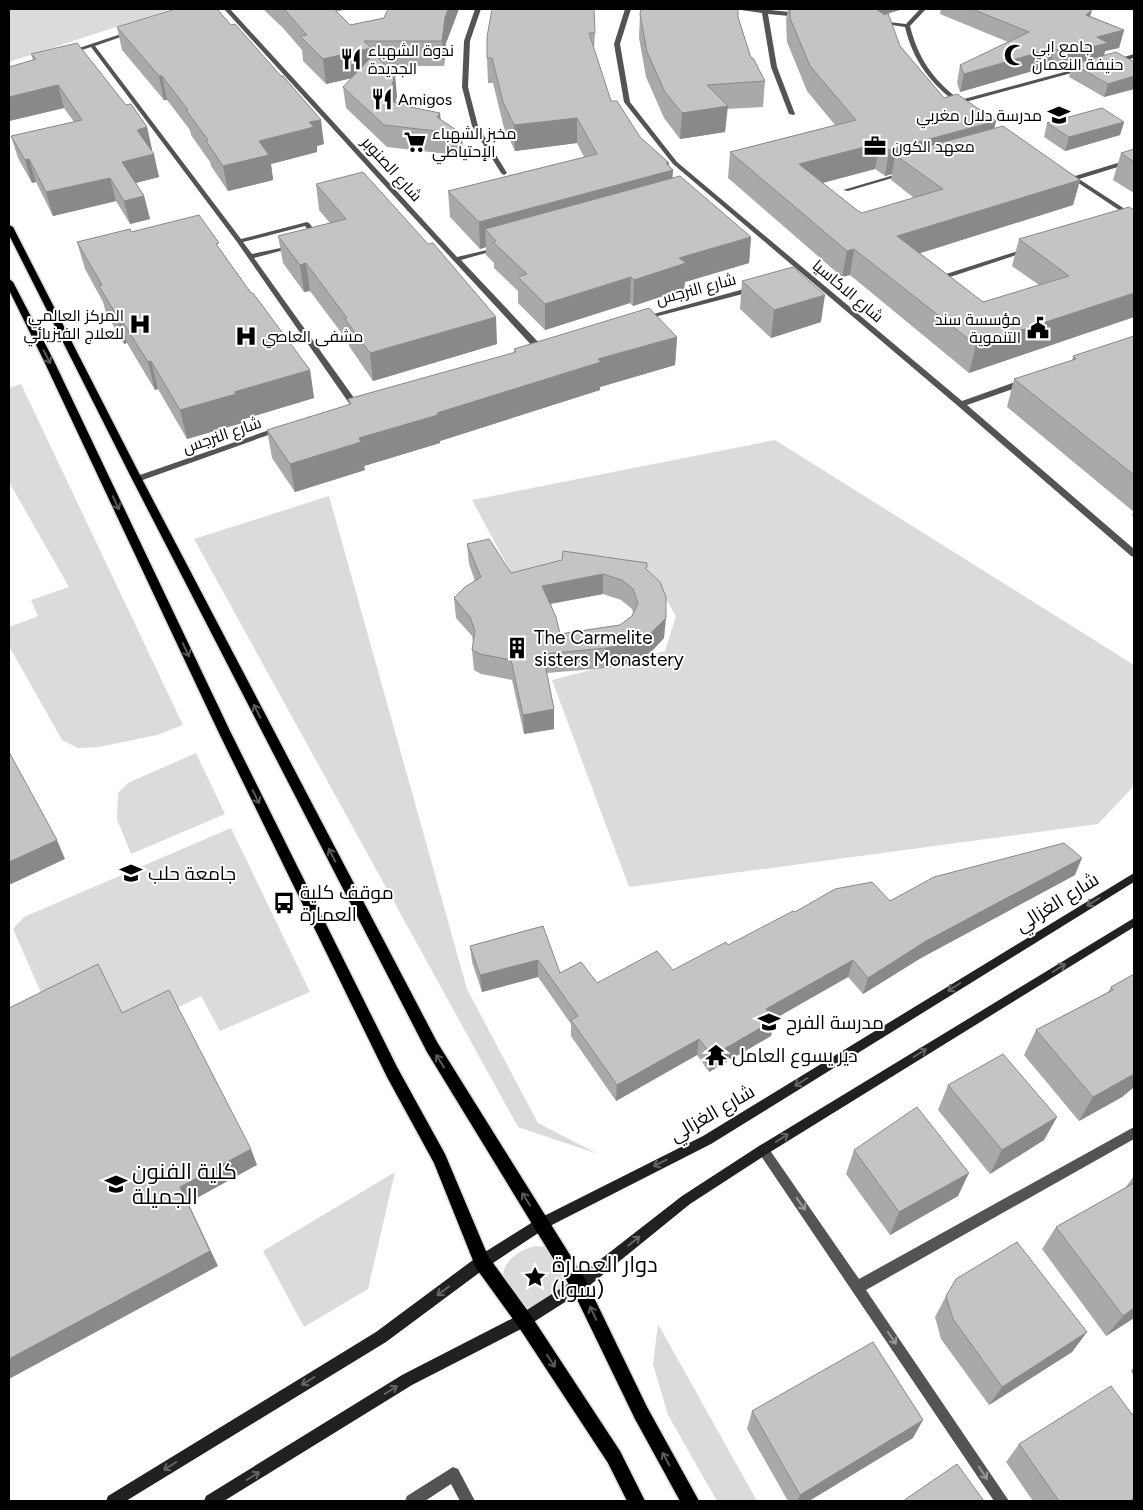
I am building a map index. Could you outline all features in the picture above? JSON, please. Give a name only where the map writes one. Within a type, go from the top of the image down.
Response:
[{"type":"main road","points":[[9,227],[137,479],[432,1048],[579,1285],[641,1413],[690,1501]]},
{"type":"main road","points":[[9,282],[52,368],[224,731],[392,1072],[440,1159],[482,1262],[524,1320],[614,1457],[636,1501]]},
{"type":"main road","name":"شارع الغزالي","points":[[113,1501],[381,1337],[482,1262],[541,1224],[707,1140],[1134,877]]},
{"type":"main road","points":[[211,1501],[407,1380],[524,1320],[579,1285],[686,1200],[763,1150],[1134,922]]},
{"type":"street","name":"شارع الصنوبر","points":[[227,9],[538,347]]},
{"type":"street","points":[[478,9],[467,41],[465,87],[474,126],[504,173]]},
{"type":"street","name":"شارع الاكاسيا","points":[[628,9],[617,44],[627,102],[675,163],[961,404],[1134,554]]},
{"type":"street","points":[[737,9],[767,10],[803,15]]},
{"type":"street","points":[[923,9],[908,26],[910,42],[920,66],[937,85],[960,104],[1088,68]]},
{"type":"street","points":[[767,10],[774,67],[792,114]]},
{"type":"street","points":[[870,22],[908,26]]},
{"type":"street","points":[[64,54],[139,30]]},
{"type":"street","points":[[92,45],[239,241],[354,404]]},
{"type":"street","points":[[1106,63],[1134,56]]},
{"type":"street","points":[[1074,178],[1134,160]]},
{"type":"street","points":[[1058,168],[1133,217]]},
{"type":"street","points":[[846,190],[913,171]]},
{"type":"street","points":[[697,192],[706,190]]},
{"type":"street","points":[[1123,219],[1133,217]]},
{"type":"street","points":[[239,241],[307,224],[319,240],[310,242]]},
{"type":"street","points":[[250,257],[302,244]]},
{"type":"street","points":[[456,259],[505,246]]},
{"type":"street","points":[[947,276],[1030,249]]},
{"type":"street","points":[[797,276],[806,274]]},
{"type":"street","name":"شارع النرجس","points":[[634,321],[768,284]]},
{"type":"street","points":[[529,350],[548,344]]},
{"type":"street","points":[[961,404],[1034,378]]},
{"type":"street","points":[[344,407],[363,401]]},
{"type":"street","name":"شارع النرجس","points":[[137,479],[288,427]]},
{"type":"street","points":[[858,1287],[1134,1133]]},
{"type":"street","points":[[763,1150],[1002,1501]]},
{"type":"street","points":[[412,1501],[453,1474],[468,1501]]},
{"type":"shaded area","points":[[9,9],[171,9],[9,62]]},
{"type":"shaded area","points":[[21,384],[183,725],[157,735],[99,747],[78,748],[62,740],[9,646],[9,627],[38,616],[31,600],[69,587],[9,482],[9,388]]},
{"type":"shaded area","points":[[775,440],[1134,665],[1134,786],[1098,824],[629,887],[552,680],[665,651],[676,616],[654,579],[516,582],[472,500]]},
{"type":"shaded area","points":[[329,496],[467,989],[538,1123],[598,1154],[518,1127],[194,539]]},
{"type":"shaded area","points":[[196,753],[225,814],[131,854],[117,819],[118,793],[128,783]]},
{"type":"shaded area","points":[[231,828],[310,992],[220,1031],[201,996],[130,1031],[49,1011],[13,929],[24,917]]},
{"type":"shaded area","points":[[395,1172],[368,1289],[304,1327],[263,1251]]},
{"type":"shaded area","points":[[535,1246],[545,1247],[554,1252],[570,1279],[568,1290],[542,1313],[520,1309],[503,1282],[504,1268],[512,1258],[523,1250]]},
{"type":"shaded area","points":[[658,1324],[757,1501],[717,1501],[668,1415],[653,1364]]},
{"type":"building","points":[[175,9],[217,9],[231,25],[235,24],[321,120],[309,122],[314,127],[259,141],[269,155],[223,166],[206,141],[208,140],[186,110],[188,110],[162,76],[159,76],[117,27]]},
{"type":"building","points":[[284,9],[334,9],[350,25],[384,18],[388,9],[448,9],[442,41],[364,41],[371,48],[323,59],[300,36],[307,35]]},
{"type":"building","points":[[492,9],[594,9],[595,33],[589,33],[611,101],[617,101],[640,137],[669,163],[666,163],[673,170],[479,222],[448,191],[597,154],[577,118],[514,125],[503,102],[492,58],[487,58],[487,37]]},
{"type":"building","points":[[641,9],[738,9],[738,17],[751,58],[753,58],[765,81],[707,85],[728,106],[682,113],[665,92],[647,52],[640,14]]},
{"type":"building","points":[[790,9],[876,9],[885,15],[888,13],[900,46],[944,98],[957,94],[996,121],[889,150],[880,143],[799,164],[862,213],[943,189],[895,155],[1003,126],[1080,180],[897,236],[983,302],[1069,276],[1019,239],[1129,207],[1134,210],[1134,293],[976,345],[854,249],[847,251],[730,152],[856,120],[810,66],[790,18]]},
{"type":"building","points":[[972,9],[1089,9],[1092,10],[1086,15],[1124,30],[1097,37],[1108,43],[1064,54],[1054,48],[964,74],[960,65],[1029,32]]},
{"type":"building","points":[[77,43],[126,105],[131,104],[147,127],[137,130],[154,154],[122,162],[144,196],[124,201],[110,178],[46,192],[29,159],[25,160],[11,136],[82,120],[58,85],[9,97],[9,67],[36,59],[31,54]]},
{"type":"building","points":[[1116,52],[1134,62],[1134,76],[1108,84],[1073,64]]},
{"type":"building","points":[[374,54],[395,74],[388,101],[440,113],[437,117],[462,134],[384,125],[343,87]]},
{"type":"building","points":[[1102,108],[1124,122],[1069,137],[1047,123]]},
{"type":"building","points":[[1134,149],[1134,162],[1121,153]]},
{"type":"building","points":[[363,172],[428,244],[433,243],[496,317],[370,353],[345,319],[347,318],[306,263],[300,265],[278,236],[346,219],[316,184]]},
{"type":"building","points":[[680,176],[751,237],[679,258],[686,263],[634,280],[631,277],[545,304],[518,277],[527,274],[493,242],[496,241],[485,229]]},
{"type":"building","points":[[199,215],[219,243],[216,244],[251,293],[253,293],[310,370],[180,410],[151,361],[148,362],[119,316],[117,316],[99,286],[102,285],[77,242],[130,229],[131,232]]},
{"type":"building","points":[[793,267],[825,295],[774,310],[742,281]]},
{"type":"building","points":[[649,308],[677,337],[598,359],[601,362],[437,413],[438,415],[359,438],[361,442],[290,464],[267,430],[351,404],[348,399],[516,352],[514,349]]},
{"type":"building","points":[[1134,336],[1134,475],[1014,379],[1076,359],[1073,356]]},
{"type":"building","points":[[489,539],[511,573],[562,560],[563,551],[647,563],[645,568],[660,582],[666,597],[666,618],[652,632],[635,642],[606,648],[543,654],[554,709],[523,715],[511,660],[480,654],[472,650],[475,631],[470,617],[454,598],[465,587],[481,577],[467,544]],"holes":[[[603,574],[622,580],[633,589],[638,603],[632,616],[620,625],[560,634],[556,617],[542,586]]]},
{"type":"building","points":[[9,752],[57,840],[9,862]]},
{"type":"building","points":[[1064,843],[1082,858],[926,941],[868,978],[853,960],[766,1009],[774,1020],[712,1056],[699,1039],[617,1085],[571,1020],[578,1016],[538,960],[480,975],[470,946],[543,926],[560,973],[581,962],[597,983],[657,951],[673,970],[726,942],[728,945],[793,911],[795,912],[835,889],[872,882],[890,901],[934,877]]},
{"type":"building","name":"كلية الفنون الجميلة","points":[[98,964],[122,1013],[169,990],[251,1149],[180,1187],[210,1251],[9,1359],[9,1008]]},
{"type":"building","points":[[1134,974],[1134,1074],[1093,1097],[1036,1030],[1113,990],[1111,987]]},
{"type":"building","points":[[1003,1054],[1057,1117],[1002,1150],[948,1085]]},
{"type":"building","points":[[917,1107],[969,1173],[899,1212],[854,1150]]},
{"type":"building","points":[[1134,1183],[1134,1308],[1123,1316],[1056,1227]]},
{"type":"building","points":[[1017,1242],[1087,1332],[1002,1387],[953,1319],[946,1296],[956,1279]]},
{"type":"building","points":[[873,1342],[923,1420],[800,1495],[752,1411]]},
{"type":"building","points":[[1111,1386],[1134,1417],[1134,1498],[1130,1501],[1059,1501],[1019,1444]]},
{"type":"building","points":[[957,1464],[984,1501],[903,1501]]},
{"type":"place","name":"جامع ابي حنيفة النعمان","points":[[1015,55]]},
{"type":"place","name":"ندوة الشهباء الجديدة","points":[[351,59]]},
{"type":"place","name":"Amigos","points":[[382,99]]},
{"type":"place","name":"مدرسة دلال مغربي","points":[[1059,115]]},
{"type":"place","name":"مخبز الشهباء الإحتياطي","points":[[415,142]]},
{"type":"place","name":"معهد الكون","points":[[875,146]]},
{"type":"place","name":"المركز العالمي للعلاج الفيزيائي","points":[[140,324]]},
{"type":"place","name":"مؤسسة سند التنموية","points":[[1038,328]]},
{"type":"place","name":"مشفى العاصي","points":[[246,336]]},
{"type":"place","name":"The Carmelite sisters Monastery","points":[[517,648]]},
{"type":"place","name":"جامعة حلب","points":[[131,873]]},
{"type":"place","name":"موقف كلية العمارة","points":[[284,903]]},
{"type":"place","name":"مدرسة الفرح","points":[[769,1022]]},
{"type":"place","name":"دير يسوع العامل","points":[[716,1055]]},
{"type":"place","name":"كلية الفنون الجميلة","points":[[116,1184]]},
{"type":"place","name":"دوار العمارة (سوا)","points":[[535,1277]]}]
